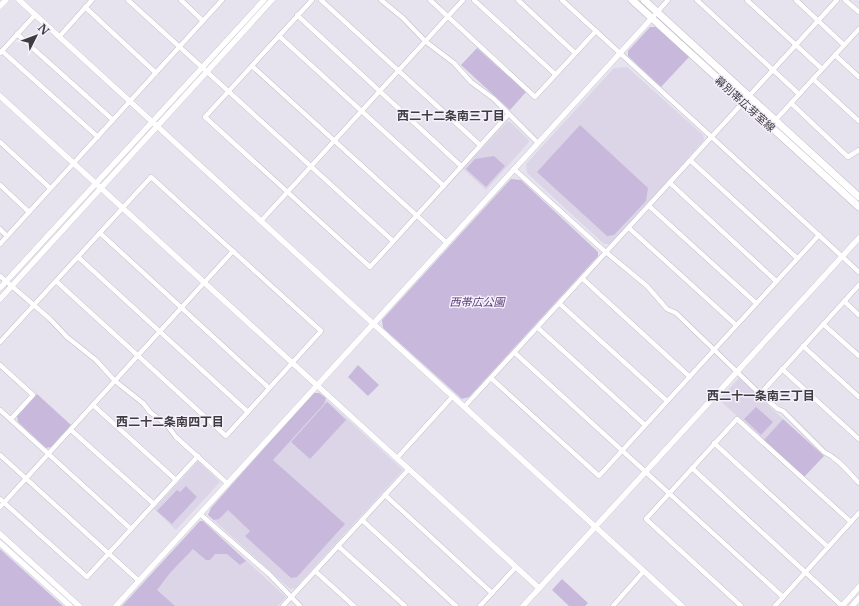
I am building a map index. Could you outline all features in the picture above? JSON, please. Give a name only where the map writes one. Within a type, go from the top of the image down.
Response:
[{"type":"main road","name":"幕別帯広芽室線","points":[[632,0],[859,207]]},
{"type":"main road","name":"幕別帯広芽室線","points":[[644,0],[859,197]]},
{"type":"street","points":[[0,6],[6,0]]},
{"type":"street","points":[[18,0],[465,406],[682,606]]},
{"type":"street","points":[[59,37],[92,0]]},
{"type":"street","points":[[128,0],[393,241]]},
{"type":"street","points":[[181,0],[203,21]]},
{"type":"street","points":[[0,244],[222,0]]},
{"type":"street","points":[[0,299],[157,126],[264,0]]},
{"type":"street","points":[[0,288],[152,122],[272,0]]},
{"type":"street","points":[[312,0],[205,117],[370,267],[508,115]]},
{"type":"street","points":[[321,0],[480,145]]},
{"type":"street","points":[[381,0],[403,18],[425,41],[454,63],[471,82],[483,90],[538,143]]},
{"type":"street","points":[[430,0],[535,96],[596,31]]},
{"type":"street","points":[[261,221],[463,0]]},
{"type":"street","points":[[474,0],[555,74]]},
{"type":"street","points":[[518,0],[575,52]]},
{"type":"street","points":[[562,0],[859,272]]},
{"type":"street","points":[[116,606],[668,0]]},
{"type":"street","points":[[696,0],[799,94]]},
{"type":"street","points":[[747,0],[822,69]]},
{"type":"street","points":[[796,0],[844,45]]},
{"type":"street","points":[[465,406],[516,353],[837,0]]},
{"type":"street","points":[[845,0],[859,12]]},
{"type":"street","points":[[85,7],[156,73]]},
{"type":"street","points":[[35,15],[1,52],[98,137]]},
{"type":"street","points":[[297,15],[462,166]]},
{"type":"street","points":[[770,126],[859,30]]},
{"type":"street","points":[[17,34],[112,120]]},
{"type":"street","points":[[279,36],[444,186]]},
{"type":"street","points":[[835,55],[859,77]]},
{"type":"street","points":[[252,66],[447,243]]},
{"type":"street","points":[[813,79],[859,121]]},
{"type":"street","points":[[0,96],[540,588]]},
{"type":"street","points":[[790,103],[848,157],[859,150]]},
{"type":"street","points":[[0,142],[50,188]]},
{"type":"street","points":[[691,161],[797,258]]},
{"type":"street","points":[[514,169],[606,253],[646,286],[667,309],[676,313],[760,394],[778,409],[783,411],[824,452],[832,456],[852,474],[859,483]]},
{"type":"street","points":[[0,342],[123,208],[152,177],[321,331],[226,436],[139,355],[56,281]]},
{"type":"street","points":[[670,183],[776,281]]},
{"type":"street","points":[[0,185],[29,212]]},
{"type":"street","points":[[649,206],[756,303]]},
{"type":"street","points":[[629,228],[736,326]]},
{"type":"street","points":[[0,229],[7,236]]},
{"type":"street","points":[[100,233],[269,388]]},
{"type":"street","points":[[492,379],[599,476],[819,235]]},
{"type":"street","points":[[523,606],[859,238]]},
{"type":"street","points":[[0,507],[234,251]]},
{"type":"street","points":[[78,257],[248,412]]},
{"type":"street","points":[[0,276],[96,360],[115,381],[143,403],[150,412],[167,425],[228,484]]},
{"type":"street","points":[[583,279],[690,376]]},
{"type":"street","points":[[760,394],[859,285]]},
{"type":"street","points":[[844,301],[859,315]]},
{"type":"street","points":[[560,304],[667,401]]},
{"type":"street","points":[[823,324],[859,356]]},
{"type":"street","points":[[538,328],[645,425]]},
{"type":"street","points":[[803,346],[859,397]]},
{"type":"street","points":[[516,353],[783,597]]},
{"type":"street","points":[[0,365],[33,395],[11,419]]},
{"type":"street","points":[[782,369],[859,439]]},
{"type":"street","points":[[397,458],[453,396]]},
{"type":"street","points":[[93,405],[176,480]]},
{"type":"street","points":[[0,410],[131,529]]},
{"type":"street","points":[[741,606],[646,519],[737,419],[851,522]]},
{"type":"street","points":[[71,430],[154,504]]},
{"type":"street","points":[[714,443],[828,547]]},
{"type":"street","points":[[0,455],[139,581]]},
{"type":"street","points":[[0,498],[87,577],[198,456]]},
{"type":"street","points":[[692,468],[842,606],[859,588]]},
{"type":"street","points":[[283,606],[409,469]]},
{"type":"street","points":[[385,495],[492,593]]},
{"type":"street","points":[[200,514],[266,571],[300,606]]},
{"type":"street","points":[[775,606],[859,514]]},
{"type":"street","points":[[362,520],[456,606]]},
{"type":"street","points":[[0,534],[79,606]]},
{"type":"street","points":[[0,543],[70,606]]},
{"type":"street","points":[[338,546],[405,606]]},
{"type":"street","points":[[480,606],[516,567]]},
{"type":"street","points":[[315,571],[354,606]]},
{"type":"street","points":[[613,606],[644,571]]},
{"type":"street","points":[[852,606],[859,598]]},
{"type":"shaded area","points":[[627,67],[703,135],[704,140],[611,244],[604,244],[527,173],[526,164],[614,68]]},
{"type":"shaded area","points":[[507,122],[510,122],[528,139],[529,142],[486,190],[463,169]]},
{"type":"shaded area","points":[[739,378],[783,419],[764,440],[719,400]]},
{"type":"shaded area","points":[[319,393],[403,470],[295,588],[290,589],[208,515],[211,508]]},
{"type":"shaded area","points":[[198,461],[220,482],[176,530],[154,509]]},
{"type":"shaded area","points":[[200,521],[203,521],[286,597],[278,606],[122,606]]},
{"type":"green space","points":[[650,27],[656,27],[689,57],[661,87],[628,56],[628,51]]},
{"type":"green space","points":[[477,48],[526,92],[510,110],[461,65]]},
{"type":"green space","points":[[580,125],[648,188],[646,201],[614,235],[607,236],[537,172]]},
{"type":"green space","points":[[494,156],[505,166],[486,187],[466,169],[475,159]]},
{"type":"green space","name":"西帯広公園","points":[[511,179],[521,180],[598,252],[598,256],[469,397],[462,399],[383,328],[382,320]]},
{"type":"green space","points":[[358,365],[379,385],[368,396],[348,377]]},
{"type":"green space","points":[[313,393],[319,393],[326,398],[324,404],[273,460],[345,524],[297,577],[291,578],[245,536],[250,531],[228,510],[219,519],[214,520],[208,515],[211,508]]},
{"type":"green space","points":[[37,394],[71,425],[51,447],[46,448],[18,422],[17,416]]},
{"type":"green space","points":[[327,402],[346,420],[310,459],[291,442]]},
{"type":"green space","points":[[756,407],[773,422],[761,435],[744,419]]},
{"type":"green space","points":[[783,419],[824,456],[804,477],[764,440]]},
{"type":"green space","points":[[186,486],[197,497],[172,524],[157,511],[177,490],[180,492]]},
{"type":"green space","points":[[200,521],[203,521],[246,561],[240,565],[227,554],[215,554],[210,560],[206,560],[193,549],[170,573],[157,590],[175,606],[122,606]]},
{"type":"green space","points":[[0,549],[63,606],[0,606]]},
{"type":"green space","points":[[562,579],[588,603],[585,606],[569,606],[552,590]]},
{"type":"district","name":"西二十二条南三丁目","points":[[451,115]]},
{"type":"district","name":"西二十一条南三丁目","points":[[761,395]]},
{"type":"district","name":"西二十二条南四丁目","points":[[170,421]]}]
